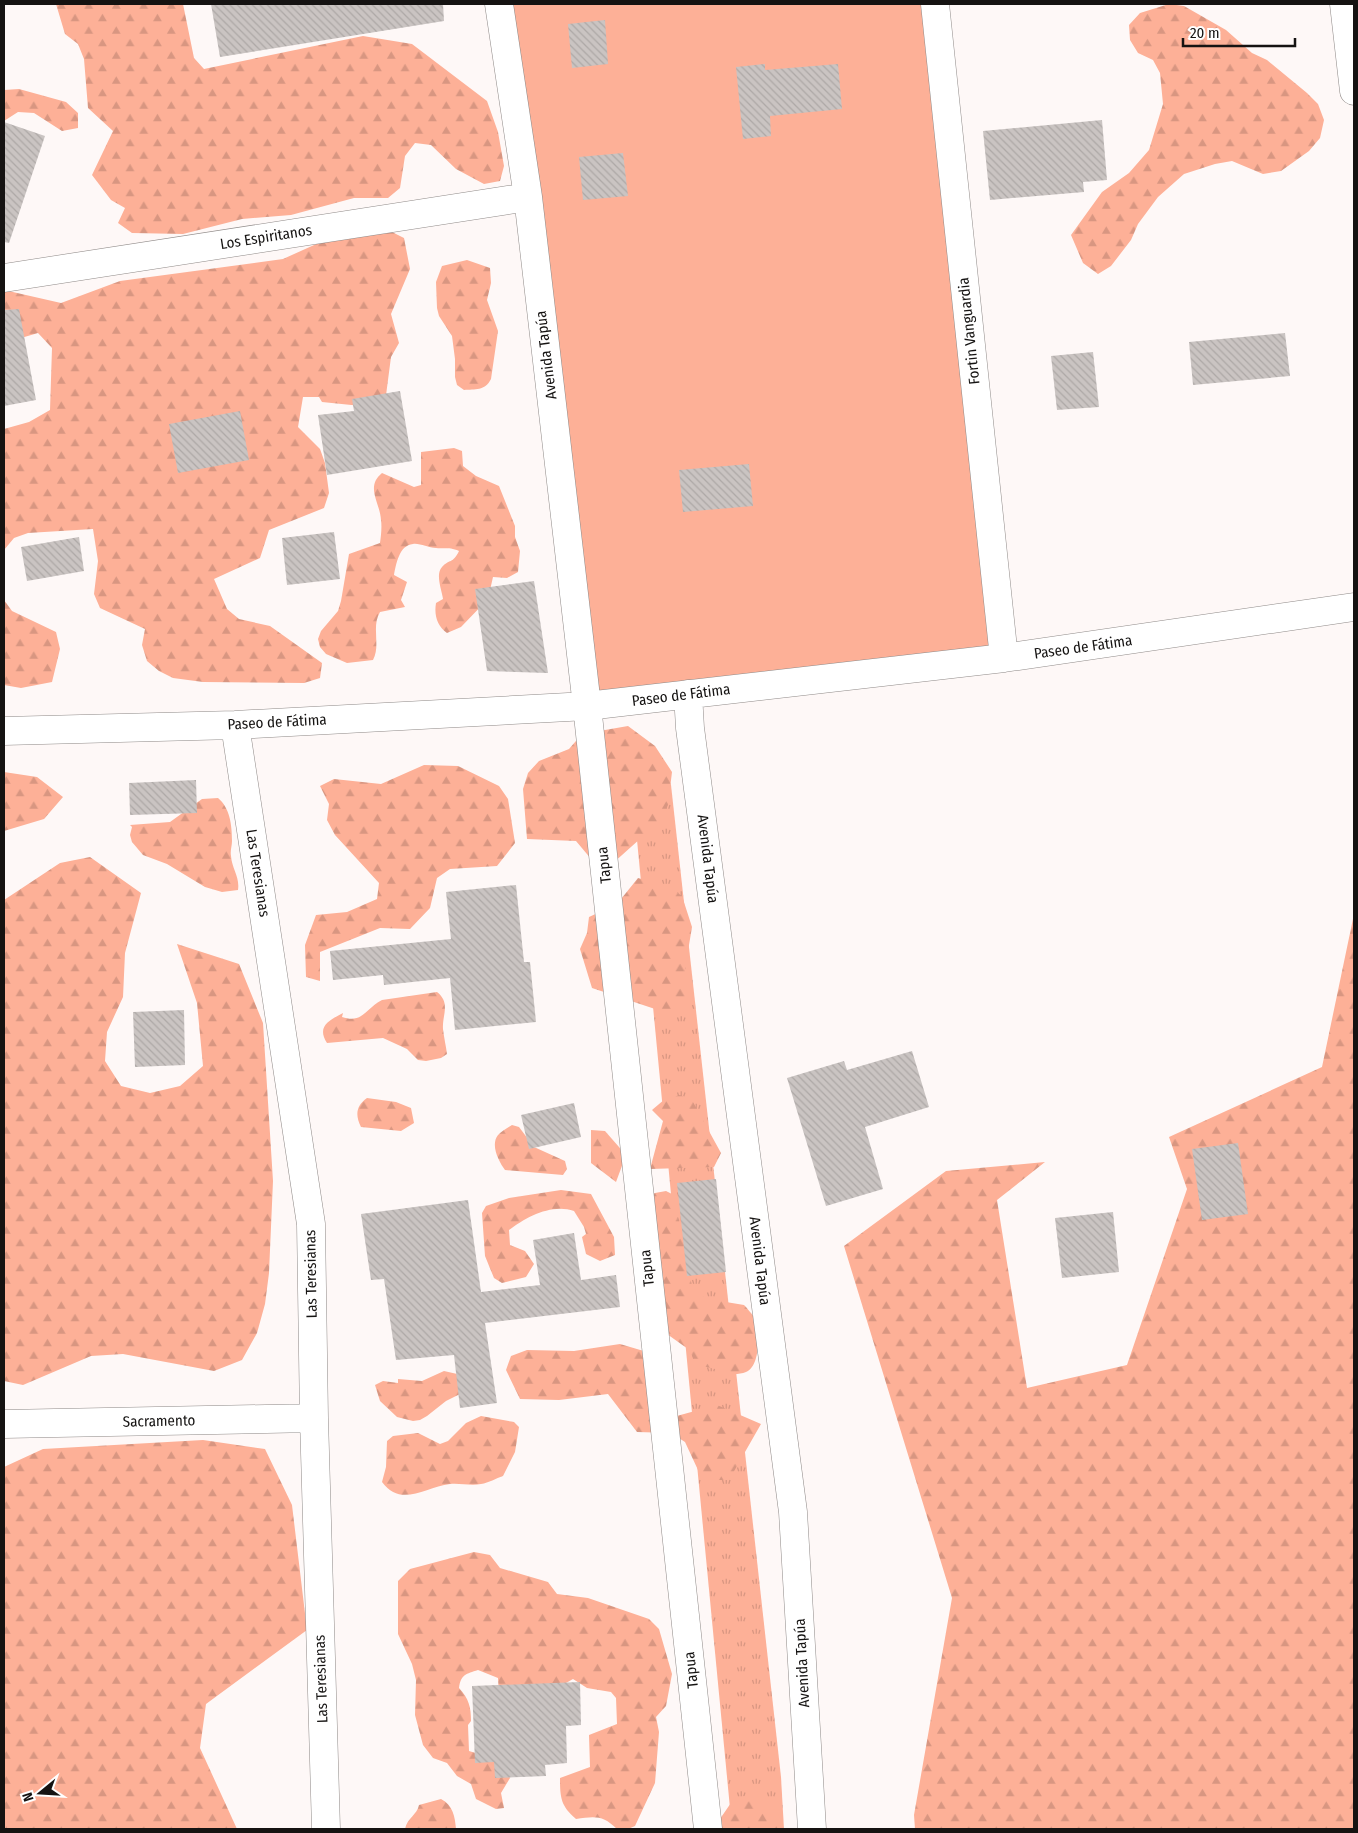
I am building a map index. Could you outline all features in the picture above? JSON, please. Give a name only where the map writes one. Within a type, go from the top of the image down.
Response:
[{"type":"street","name":"Avenida Tapúa","points":[[499,4],[528,197],[586,706]]},
{"type":"street","name":"Fortin Vanguardia","points":[[935,4],[1004,658]]},
{"type":"street","points":[[1344,4],[1351,32],[1354,91]]},
{"type":"street","name":"Los Espiritanos","points":[[4,278],[528,197]]},
{"type":"street","name":"Paseo de Fátima","points":[[4,730],[235,725],[586,706],[1004,658],[1354,608]]},
{"type":"street","name":"Avenida Tapúa","points":[[688,694],[693,748],[793,1512],[812,1829]]},
{"type":"street","name":"Tapua","points":[[586,706],[708,1829]]},
{"type":"street","name":"Las Teresianas","points":[[235,725],[311,1224],[314,1418],[326,1829]]},
{"type":"street","name":"Sacramento","points":[[4,1424],[314,1418]]},
{"type":"green space","points":[[56,4],[183,4],[194,58],[204,69],[363,36],[412,44],[487,101],[498,132],[504,166],[500,181],[484,184],[456,169],[431,145],[415,143],[405,156],[400,188],[388,198],[354,198],[291,215],[242,219],[183,234],[132,233],[118,223],[125,208],[111,200],[92,175],[113,131],[88,108],[84,59],[78,44],[65,34]]},
{"type":"green space","points":[[496,4],[935,4],[1004,658],[587,706]]},
{"type":"green space","points":[[1169,4],[1184,6],[1226,30],[1252,53],[1267,60],[1307,93],[1318,104],[1324,120],[1320,138],[1309,151],[1281,171],[1263,174],[1232,161],[1215,164],[1184,174],[1158,197],[1138,224],[1131,240],[1111,266],[1098,274],[1083,263],[1071,235],[1102,192],[1129,173],[1149,150],[1163,104],[1160,73],[1153,60],[1138,53],[1130,40],[1129,25],[1140,13]]},
{"type":"green space","points":[[19,89],[66,102],[78,113],[78,128],[62,131],[34,113],[18,112],[4,121],[4,90]]},
{"type":"green space","points":[[390,231],[404,238],[410,269],[391,314],[399,343],[391,357],[385,403],[371,407],[322,402],[319,397],[303,397],[298,427],[320,449],[325,463],[329,493],[324,508],[269,530],[260,558],[214,579],[227,609],[239,619],[270,626],[322,663],[320,678],[304,683],[203,682],[173,678],[159,671],[147,661],[142,645],[145,629],[100,608],[94,594],[98,561],[93,529],[28,533],[14,538],[4,550],[4,429],[29,422],[50,410],[52,348],[38,333],[4,343],[4,290],[61,303],[120,281],[283,259],[343,232]]},
{"type":"green space","points":[[467,260],[490,268],[491,283],[487,300],[498,331],[489,383],[476,389],[464,390],[457,385],[455,377],[452,336],[439,316],[436,282],[442,266]]},
{"type":"green space","points":[[454,448],[462,451],[463,466],[476,476],[499,486],[515,526],[515,537],[520,551],[518,572],[507,578],[493,577],[488,599],[461,627],[447,633],[439,624],[435,612],[436,603],[443,599],[439,574],[442,567],[453,560],[459,551],[416,544],[408,545],[399,556],[394,575],[407,582],[401,600],[405,607],[380,612],[376,624],[376,648],[373,660],[347,663],[326,654],[320,647],[318,639],[321,631],[338,611],[349,554],[380,543],[381,520],[374,489],[377,478],[382,473],[414,487],[421,485],[421,452]]},
{"type":"green space","points":[[4,600],[12,611],[56,632],[60,649],[52,682],[21,688],[4,685]]},
{"type":"green space","points":[[628,726],[655,746],[672,772],[668,805],[660,821],[612,864],[597,866],[576,841],[527,839],[523,789],[528,773],[539,761],[569,749],[582,734]]},
{"type":"green space","points":[[424,765],[458,766],[499,786],[508,799],[515,843],[497,866],[450,869],[437,878],[430,908],[410,929],[380,928],[320,952],[320,981],[306,977],[305,945],[316,915],[347,912],[377,899],[379,883],[335,835],[327,820],[329,804],[320,786],[334,779],[381,784]]},
{"type":"green space","points":[[4,772],[37,777],[63,797],[44,819],[4,831]]},
{"type":"green space","points":[[666,772],[671,785],[781,1777],[784,1829],[732,1829],[632,788]]},
{"type":"green space","points":[[218,798],[225,807],[231,823],[231,854],[238,881],[238,890],[222,892],[205,887],[167,864],[143,855],[132,842],[130,835],[132,827],[130,825],[170,822],[202,799]]},
{"type":"green space","points":[[90,857],[141,893],[125,953],[123,997],[107,1032],[105,1061],[121,1086],[150,1093],[180,1086],[203,1066],[197,1003],[177,944],[239,964],[263,1023],[273,1181],[269,1273],[265,1304],[257,1333],[242,1360],[214,1371],[123,1354],[91,1356],[23,1385],[4,1381],[4,900],[60,863]]},
{"type":"green space","points":[[638,878],[669,887],[682,896],[692,927],[684,975],[688,1006],[676,1016],[592,988],[580,949],[587,933],[589,917],[617,904]]},
{"type":"green space","points":[[1354,914],[1354,1829],[915,1829],[914,1815],[952,1598],[844,1246],[946,1171],[1045,1162],[997,1200],[1027,1388],[1127,1365],[1187,1189],[1169,1137],[1322,1067]]},
{"type":"green space","points":[[437,992],[444,1000],[445,1005],[443,1029],[447,1054],[441,1058],[426,1061],[418,1060],[407,1049],[383,1038],[327,1043],[324,1037],[323,1032],[326,1024],[343,1013],[342,1017],[349,1019],[360,1017],[382,1000]]},
{"type":"green space","points":[[680,1095],[693,1102],[721,1153],[714,1167],[650,1169],[663,1121],[652,1110],[665,1099]]},
{"type":"green space","points":[[367,1098],[396,1102],[411,1108],[414,1123],[401,1131],[361,1127],[357,1115],[361,1104]]},
{"type":"green space","points":[[512,1125],[519,1127],[534,1147],[565,1161],[567,1169],[563,1175],[505,1170],[498,1158],[495,1144],[498,1135]]},
{"type":"green space","points":[[591,1130],[605,1131],[626,1155],[616,1182],[591,1163]]},
{"type":"green space","points":[[561,1190],[591,1194],[614,1237],[615,1255],[600,1261],[586,1254],[582,1237],[586,1234],[574,1211],[566,1209],[548,1210],[523,1220],[509,1230],[510,1245],[525,1251],[534,1264],[526,1277],[502,1283],[494,1278],[485,1256],[482,1213],[486,1206],[509,1198]]},
{"type":"green space","points":[[666,1191],[672,1194],[681,1234],[691,1255],[690,1278],[694,1292],[708,1299],[744,1305],[754,1317],[758,1338],[757,1355],[751,1368],[746,1372],[722,1375],[715,1369],[698,1365],[688,1349],[660,1329],[647,1198],[655,1193]]},
{"type":"green space","points":[[620,1344],[664,1357],[673,1417],[717,1405],[761,1424],[729,1480],[712,1480],[698,1470],[685,1442],[671,1433],[637,1432],[608,1394],[559,1400],[520,1399],[506,1370],[511,1356],[527,1350],[574,1351]]},
{"type":"green space","points":[[444,1371],[466,1376],[466,1391],[446,1401],[420,1420],[413,1421],[397,1417],[380,1401],[375,1385],[383,1381],[398,1383],[398,1379],[422,1381]]},
{"type":"green space","points":[[481,1416],[514,1422],[519,1427],[515,1452],[503,1476],[484,1483],[473,1485],[450,1484],[405,1495],[389,1490],[382,1482],[386,1467],[387,1441],[393,1436],[418,1433],[440,1444],[448,1441],[466,1423]]},
{"type":"green space","points":[[203,1440],[265,1449],[292,1505],[307,1630],[206,1704],[200,1748],[237,1829],[4,1829],[4,1467],[43,1449]]},
{"type":"green space","points":[[474,1552],[490,1555],[500,1568],[548,1582],[557,1594],[588,1598],[649,1619],[659,1629],[672,1674],[666,1706],[656,1717],[659,1732],[655,1783],[635,1826],[628,1829],[617,1829],[603,1819],[588,1817],[576,1819],[564,1806],[560,1791],[560,1778],[590,1767],[589,1735],[617,1724],[616,1698],[611,1692],[587,1688],[573,1679],[566,1683],[499,1696],[498,1678],[478,1670],[463,1677],[459,1688],[469,1703],[471,1711],[471,1721],[468,1725],[469,1751],[494,1759],[506,1771],[510,1778],[501,1793],[504,1808],[496,1809],[476,1799],[471,1784],[457,1776],[447,1763],[433,1758],[423,1745],[415,1715],[416,1680],[412,1664],[398,1634],[398,1581],[410,1569]]},
{"type":"green space","points":[[748,1795],[776,1813],[779,1829],[713,1829],[733,1800]]},
{"type":"green space","points":[[441,1799],[451,1808],[456,1829],[405,1829],[419,1805]]},
{"type":"building","points":[[211,4],[443,4],[444,21],[220,57]]},
{"type":"building","points":[[605,20],[608,64],[572,68],[568,24]]},
{"type":"building","points":[[765,64],[765,70],[838,64],[842,109],[770,116],[771,136],[743,139],[736,67]]},
{"type":"building","points":[[1102,120],[1107,180],[1083,182],[1084,192],[990,200],[983,131]]},
{"type":"building","points":[[4,122],[45,136],[9,243],[4,242]]},
{"type":"building","points":[[623,153],[628,196],[583,200],[579,157]]},
{"type":"building","points":[[19,309],[36,400],[4,406],[4,310]]},
{"type":"building","points":[[1285,333],[1290,376],[1193,385],[1189,342]]},
{"type":"building","points":[[1093,352],[1099,407],[1057,410],[1051,356]]},
{"type":"building","points":[[400,391],[412,461],[327,475],[318,415],[354,411],[352,399]]},
{"type":"building","points":[[240,411],[249,460],[178,473],[169,424]]},
{"type":"building","points":[[749,464],[753,506],[683,512],[679,470]]},
{"type":"building","points":[[334,532],[340,579],[287,585],[282,538]]},
{"type":"building","points":[[79,537],[84,571],[27,581],[21,547]]},
{"type":"building","points":[[534,581],[548,673],[487,671],[475,589]]},
{"type":"building","points":[[196,780],[197,813],[130,815],[129,783]]},
{"type":"building","points":[[516,885],[524,962],[530,962],[536,1022],[455,1030],[450,978],[384,985],[383,975],[333,980],[330,951],[451,939],[446,892]]},
{"type":"building","points":[[184,1010],[185,1065],[135,1067],[133,1012]]},
{"type":"building","points":[[912,1051],[929,1107],[865,1127],[883,1189],[826,1206],[787,1078],[844,1061],[847,1070]]},
{"type":"building","points":[[574,1103],[581,1137],[529,1149],[521,1115]]},
{"type":"building","points":[[1238,1143],[1248,1214],[1202,1220],[1192,1149]]},
{"type":"building","points":[[716,1179],[726,1272],[687,1276],[677,1183]]},
{"type":"building","points":[[468,1200],[481,1292],[540,1285],[533,1240],[574,1233],[581,1280],[616,1275],[620,1307],[485,1323],[497,1403],[460,1408],[454,1355],[396,1360],[384,1279],[371,1280],[361,1214]]},
{"type":"building","points":[[1113,1212],[1119,1272],[1062,1278],[1055,1218]]},
{"type":"building","points":[[580,1682],[581,1725],[566,1726],[567,1763],[545,1765],[546,1776],[495,1778],[494,1762],[475,1763],[472,1686]]}]
